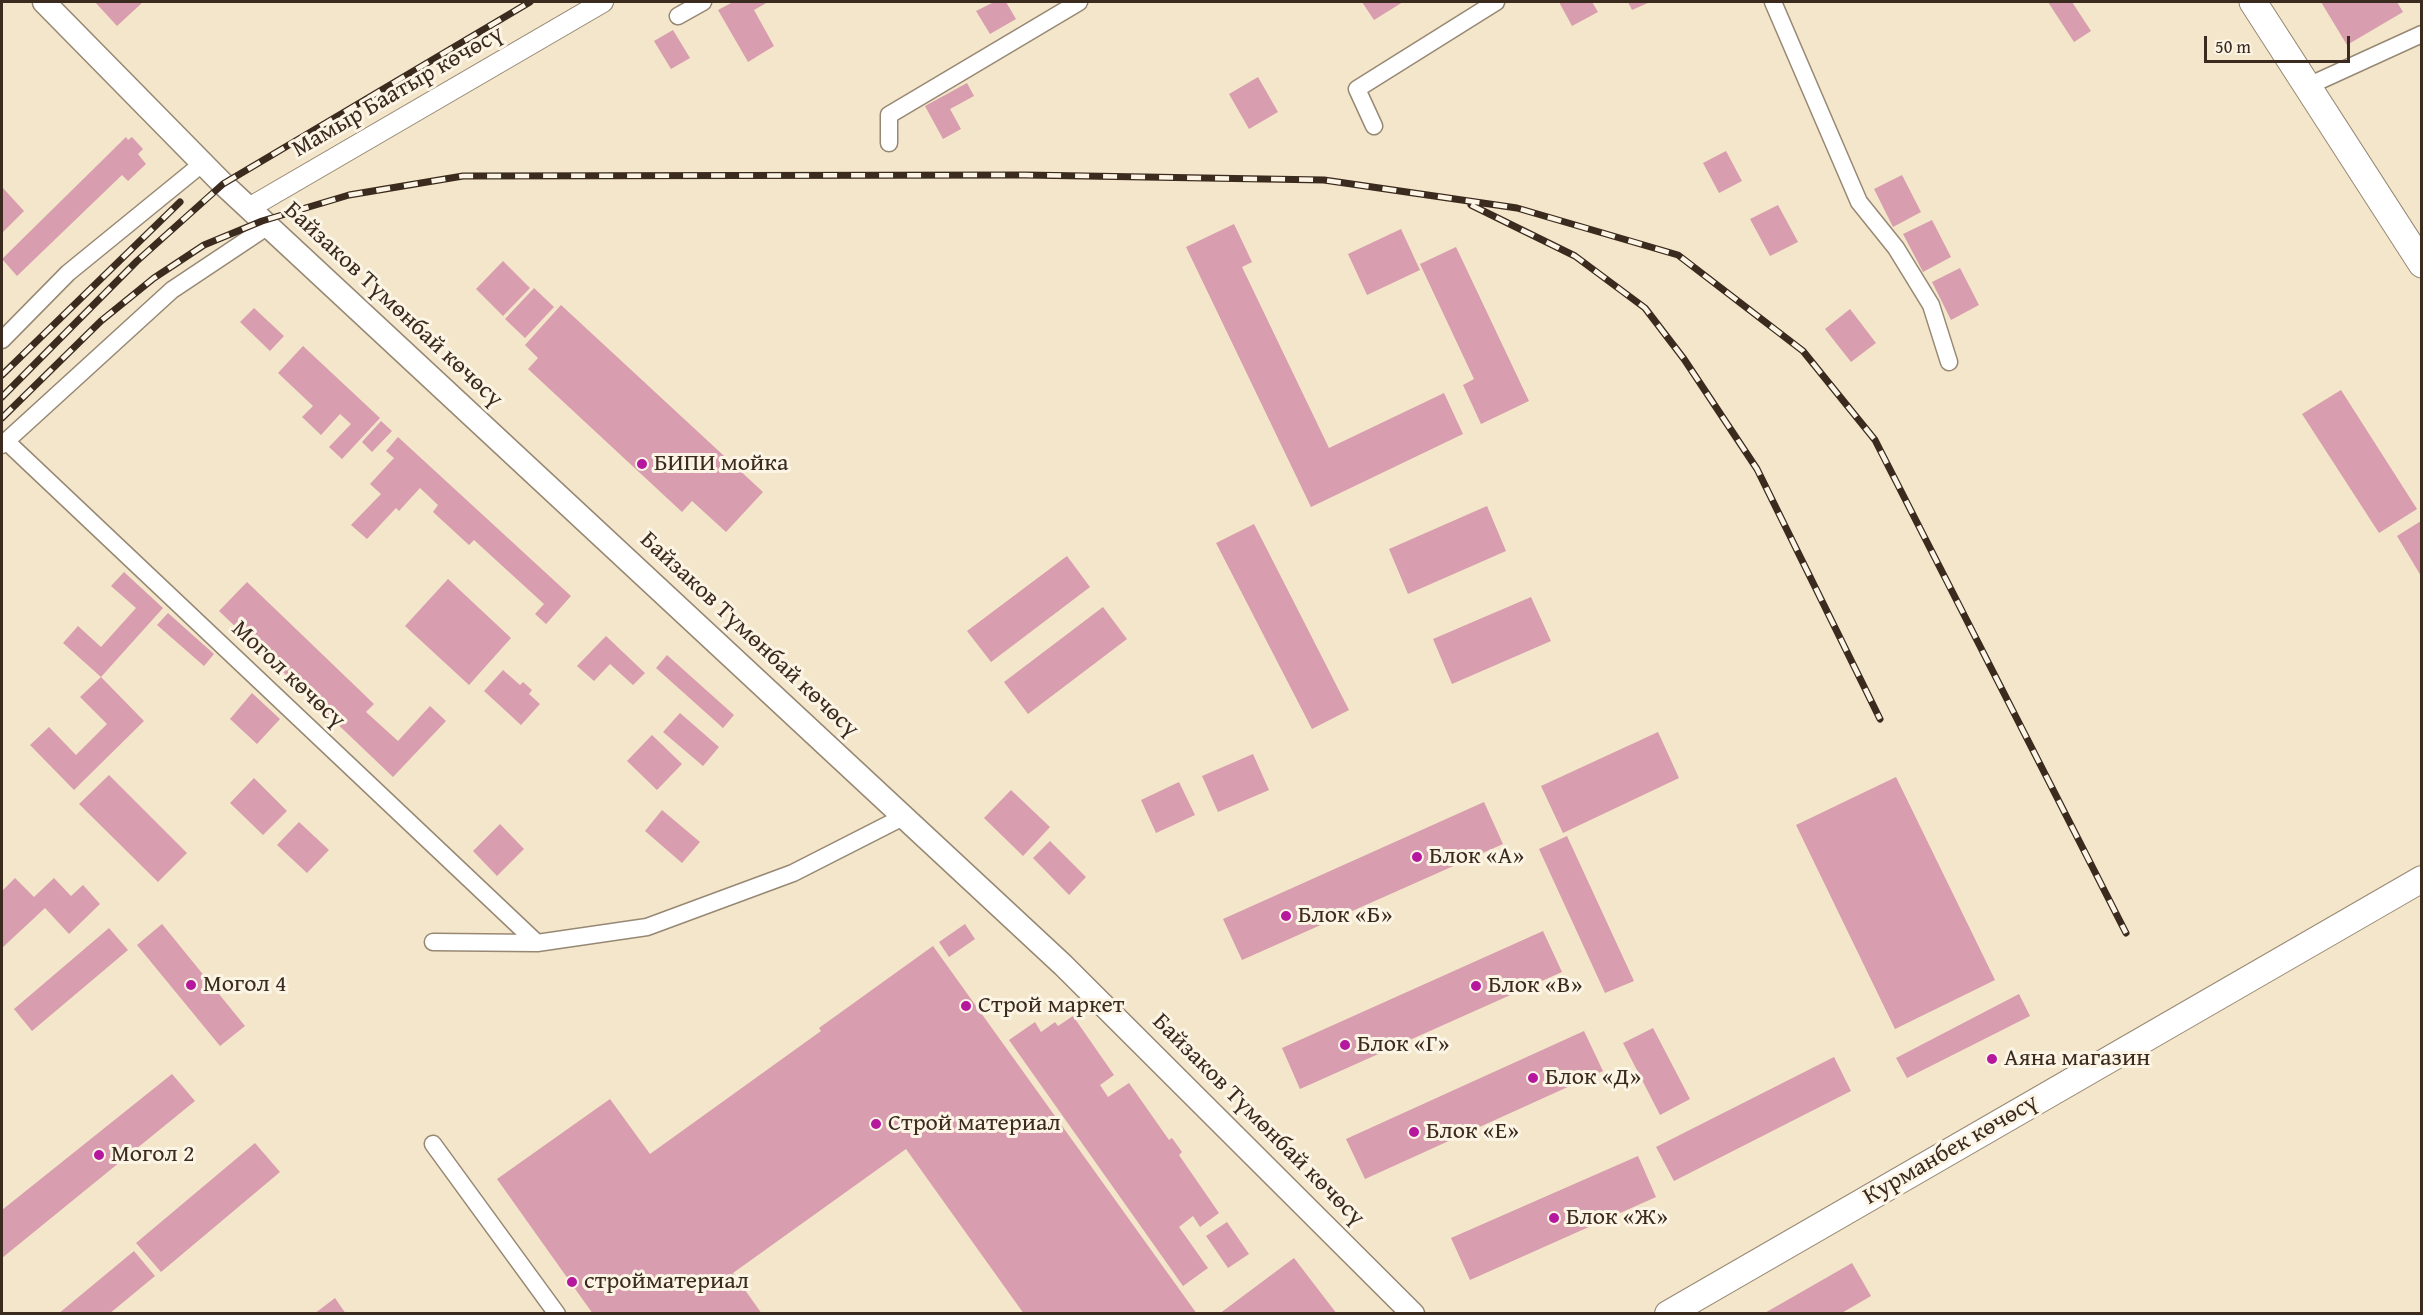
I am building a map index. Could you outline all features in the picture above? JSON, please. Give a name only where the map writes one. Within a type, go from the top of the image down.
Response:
[{"type":"highway","points":[[2253,2],[2421,264]]},
{"type":"main road","name":"Байзаков Түмөнбай көчөсү","points":[[44,2],[202,163],[268,226],[1063,965],[1413,1314]]},
{"type":"main road","name":"Курманбек көчөсү","points":[[1668,1314],[2421,879]]},
{"type":"street","name":"Мамыр Баатыр көчөсү","points":[[249,208],[603,2]]},
{"type":"street","points":[[678,16],[703,2]]},
{"type":"street","points":[[889,144],[889,115],[1079,2]]},
{"type":"street","points":[[1374,126],[1358,89],[1496,2]]},
{"type":"street","points":[[1773,2],[1859,202],[1896,248],[1931,304],[1949,362]]},
{"type":"street","points":[[2308,86],[2421,34]]},
{"type":"street","points":[[2,340],[68,273],[202,163]]},
{"type":"street","name":"Могол көчөсү","points":[[268,226],[172,290],[4,443],[537,943]]},
{"type":"street","points":[[433,942],[537,943],[647,927],[793,873],[905,816]]},
{"type":"street","points":[[433,1144],[557,1314]]},
{"type":"building","points":[[95,2],[143,2],[117,26]]},
{"type":"building","points":[[733,2],[768,2],[754,10],[774,46],[748,62],[718,10]]},
{"type":"building","points":[[994,2],[1006,2],[1016,19],[990,34],[976,11]]},
{"type":"building","points":[[1362,2],[1403,2],[1374,20]]},
{"type":"building","points":[[1559,2],[1592,2],[1598,12],[1572,26]]},
{"type":"building","points":[[1628,2],[1650,2],[1632,10]]},
{"type":"building","points":[[2048,2],[2072,2],[2091,31],[2074,42]]},
{"type":"building","points":[[2321,2],[2397,2],[2403,12],[2347,45]]},
{"type":"building","points":[[673,30],[690,58],[671,69],[654,41]]},
{"type":"building","points":[[1258,77],[1278,112],[1249,129],[1229,94]]},
{"type":"building","points":[[967,83],[974,96],[950,109],[961,129],[943,139],[925,106]]},
{"type":"building","points":[[126,137],[128,140],[132,137],[143,149],[138,154],[146,164],[128,181],[122,175],[17,276],[2,259]]},
{"type":"building","points":[[1726,151],[1742,181],[1719,193],[1703,163]]},
{"type":"building","points":[[1902,175],[1921,212],[1893,227],[1874,189]]},
{"type":"building","points":[[2,187],[24,211],[2,233]]},
{"type":"building","points":[[1778,205],[1798,242],[1770,256],[1750,219]]},
{"type":"building","points":[[1932,220],[1951,257],[1923,272],[1903,234]]},
{"type":"building","points":[[1234,224],[1252,262],[1242,267],[1329,448],[1444,393],[1463,434],[1311,507],[1186,247]]},
{"type":"building","points":[[1401,229],[1420,270],[1367,295],[1348,254]]},
{"type":"building","points":[[1456,247],[1529,401],[1481,424],[1463,385],[1474,379],[1420,264]]},
{"type":"building","points":[[503,261],[530,288],[503,316],[476,289]]},
{"type":"building","points":[[1960,268],[1979,305],[1951,320],[1932,282]]},
{"type":"building","points":[[534,288],[554,307],[525,338],[505,319]]},
{"type":"building","points":[[561,305],[763,492],[726,532],[692,501],[682,512],[528,369],[538,358],[525,345]]},
{"type":"building","points":[[254,308],[284,336],[270,351],[240,322]]},
{"type":"building","points":[[1850,309],[1876,343],[1851,362],[1825,329]]},
{"type":"building","points":[[303,346],[380,418],[342,459],[329,447],[351,424],[340,414],[321,435],[302,417],[313,406],[278,373]]},
{"type":"building","points":[[2341,390],[2417,509],[2379,533],[2302,414]]},
{"type":"building","points":[[381,421],[392,431],[372,452],[362,442]]},
{"type":"building","points":[[398,437],[571,596],[546,624],[535,614],[544,604],[474,540],[469,545],[433,512],[438,505],[420,488],[399,511],[396,508],[367,539],[351,525],[381,494],[370,484],[394,458],[386,451]]},
{"type":"building","points":[[1487,506],[1506,551],[1408,594],[1389,549]]},
{"type":"building","points":[[2421,521],[2421,576],[2397,536]]},
{"type":"building","points":[[1254,524],[1349,710],[1312,729],[1216,543]]},
{"type":"building","points":[[1067,556],[1090,587],[991,662],[967,631]]},
{"type":"building","points":[[124,572],[163,608],[101,677],[63,643],[78,626],[101,647],[136,608],[111,586]]},
{"type":"building","points":[[448,579],[511,638],[469,685],[405,626]]},
{"type":"building","points":[[247,582],[374,704],[366,712],[398,741],[430,706],[446,721],[393,777],[219,611]]},
{"type":"building","points":[[1531,597],[1551,641],[1452,684],[1433,639]]},
{"type":"building","points":[[1103,607],[1127,639],[1028,714],[1004,682]]},
{"type":"building","points":[[168,613],[214,654],[204,666],[157,625]]},
{"type":"building","points":[[606,636],[645,673],[633,685],[610,664],[594,681],[577,666]]},
{"type":"building","points":[[667,655],[734,715],[723,728],[656,668]]},
{"type":"building","points":[[503,670],[520,685],[523,682],[532,690],[529,694],[540,704],[521,725],[484,691]]},
{"type":"building","points":[[101,677],[144,721],[74,790],[30,745],[49,727],[76,755],[107,724],[80,697]]},
{"type":"building","points":[[252,693],[280,719],[257,744],[230,719]]},
{"type":"building","points":[[680,713],[719,747],[703,766],[663,732]]},
{"type":"building","points":[[1658,732],[1679,778],[1563,833],[1541,786]]},
{"type":"building","points":[[652,735],[682,764],[657,790],[627,761]]},
{"type":"building","points":[[1253,754],[1269,790],[1218,812],[1202,776]]},
{"type":"building","points":[[109,775],[187,853],[158,882],[79,804]]},
{"type":"building","points":[[1896,777],[1995,980],[1895,1029],[1796,825]]},
{"type":"building","points":[[254,778],[287,811],[263,835],[230,803]]},
{"type":"building","points":[[1179,782],[1195,815],[1156,833],[1141,800]]},
{"type":"building","points":[[1011,790],[1050,827],[1023,856],[984,818]]},
{"type":"building","points":[[1484,802],[1503,844],[1242,960],[1223,919]]},
{"type":"building","points":[[662,810],[700,842],[682,863],[645,831]]},
{"type":"building","points":[[299,822],[329,850],[307,873],[277,845]]},
{"type":"building","points":[[500,824],[524,849],[497,876],[473,851]]},
{"type":"building","points":[[1567,836],[1634,981],[1605,993],[1539,849]]},
{"type":"building","points":[[1050,841],[1086,877],[1069,895],[1033,858]]},
{"type":"building","points":[[15,878],[34,897],[54,878],[71,896],[83,885],[100,904],[69,934],[45,908],[2,948],[2,891]]},
{"type":"building","name":"Могол 4","points":[[162,924],[245,1026],[220,1046],[137,945]]},
{"type":"building","points":[[965,924],[975,939],[949,957],[939,942]]},
{"type":"building","points":[[109,928],[128,950],[32,1031],[14,1009]]},
{"type":"building","points":[[1543,931],[1562,972],[1300,1089],[1282,1048]]},
{"type":"building","name":"Строй материал","points":[[933,946],[1197,1314],[1024,1314],[906,1149],[733,1273],[762,1314],[593,1314],[497,1179],[610,1099],[650,1154],[821,1031],[819,1028]]},
{"type":"building","points":[[2019,994],[2030,1016],[1907,1078],[1896,1058]]},
{"type":"building","points":[[1073,1016],[1114,1075],[1100,1085],[1108,1097],[1129,1083],[1169,1140],[1172,1138],[1182,1152],[1179,1155],[1219,1213],[1200,1227],[1193,1216],[1179,1227],[1208,1268],[1183,1286],[1009,1040],[1035,1022],[1041,1032],[1055,1022],[1058,1026]]},
{"type":"building","points":[[1653,1028],[1690,1099],[1660,1115],[1623,1043]]},
{"type":"building","points":[[1584,1031],[1603,1071],[1365,1179],[1346,1139]]},
{"type":"building","points":[[1834,1057],[1851,1091],[1674,1181],[1656,1147]]},
{"type":"building","name":"Могол 2","points":[[172,1074],[195,1101],[2,1258],[2,1210]]},
{"type":"building","points":[[255,1143],[280,1172],[161,1272],[136,1243]]},
{"type":"building","name":"Блок «Ж»","points":[[1638,1156],[1656,1197],[1470,1280],[1451,1238]]},
{"type":"building","points":[[1227,1222],[1249,1254],[1228,1268],[1206,1236]]},
{"type":"building","points":[[134,1251],[155,1276],[109,1314],[58,1314]]},
{"type":"building","points":[[1294,1258],[1337,1314],[1219,1314]]},
{"type":"building","points":[[1852,1263],[1871,1296],[1840,1314],[1763,1314]]},
{"type":"building","points":[[335,1298],[346,1314],[314,1314]]},
{"type":"railway","points":[[2,397],[137,261],[223,184],[530,2]]},
{"type":"railway","points":[[2,418],[101,321],[154,278],[204,245],[262,221],[349,195],[463,176],[1025,175],[1324,180],[1517,208],[1678,255],[1803,351],[1875,440],[2126,933]]},
{"type":"railway","points":[[2,375],[180,202]]},
{"type":"railway","points":[[1471,205],[1575,256],[1645,308],[1684,359],[1757,469],[1880,719]]},
{"type":"place","name":"БИПИ мойка","points":[[642,464]]},
{"type":"place","name":"Блок «А»","points":[[1417,857]]},
{"type":"place","name":"Блок «Б»","points":[[1286,916]]},
{"type":"place","name":"Могол 4","points":[[191,985]]},
{"type":"place","name":"Блок «В»","points":[[1476,986]]},
{"type":"place","name":"Строй маркет","points":[[966,1006]]},
{"type":"place","name":"Блок «Г»","points":[[1345,1045]]},
{"type":"place","name":"Аяна магазин","points":[[1992,1059]]},
{"type":"place","name":"Блок «Д»","points":[[1533,1078]]},
{"type":"place","name":"Строй материал","points":[[876,1124]]},
{"type":"place","name":"Блок «Е»","points":[[1414,1132]]},
{"type":"place","name":"Могол 2","points":[[99,1155]]},
{"type":"place","name":"Блок «Ж»","points":[[1554,1218]]},
{"type":"place","name":"стройматериал","points":[[572,1282]]}]
